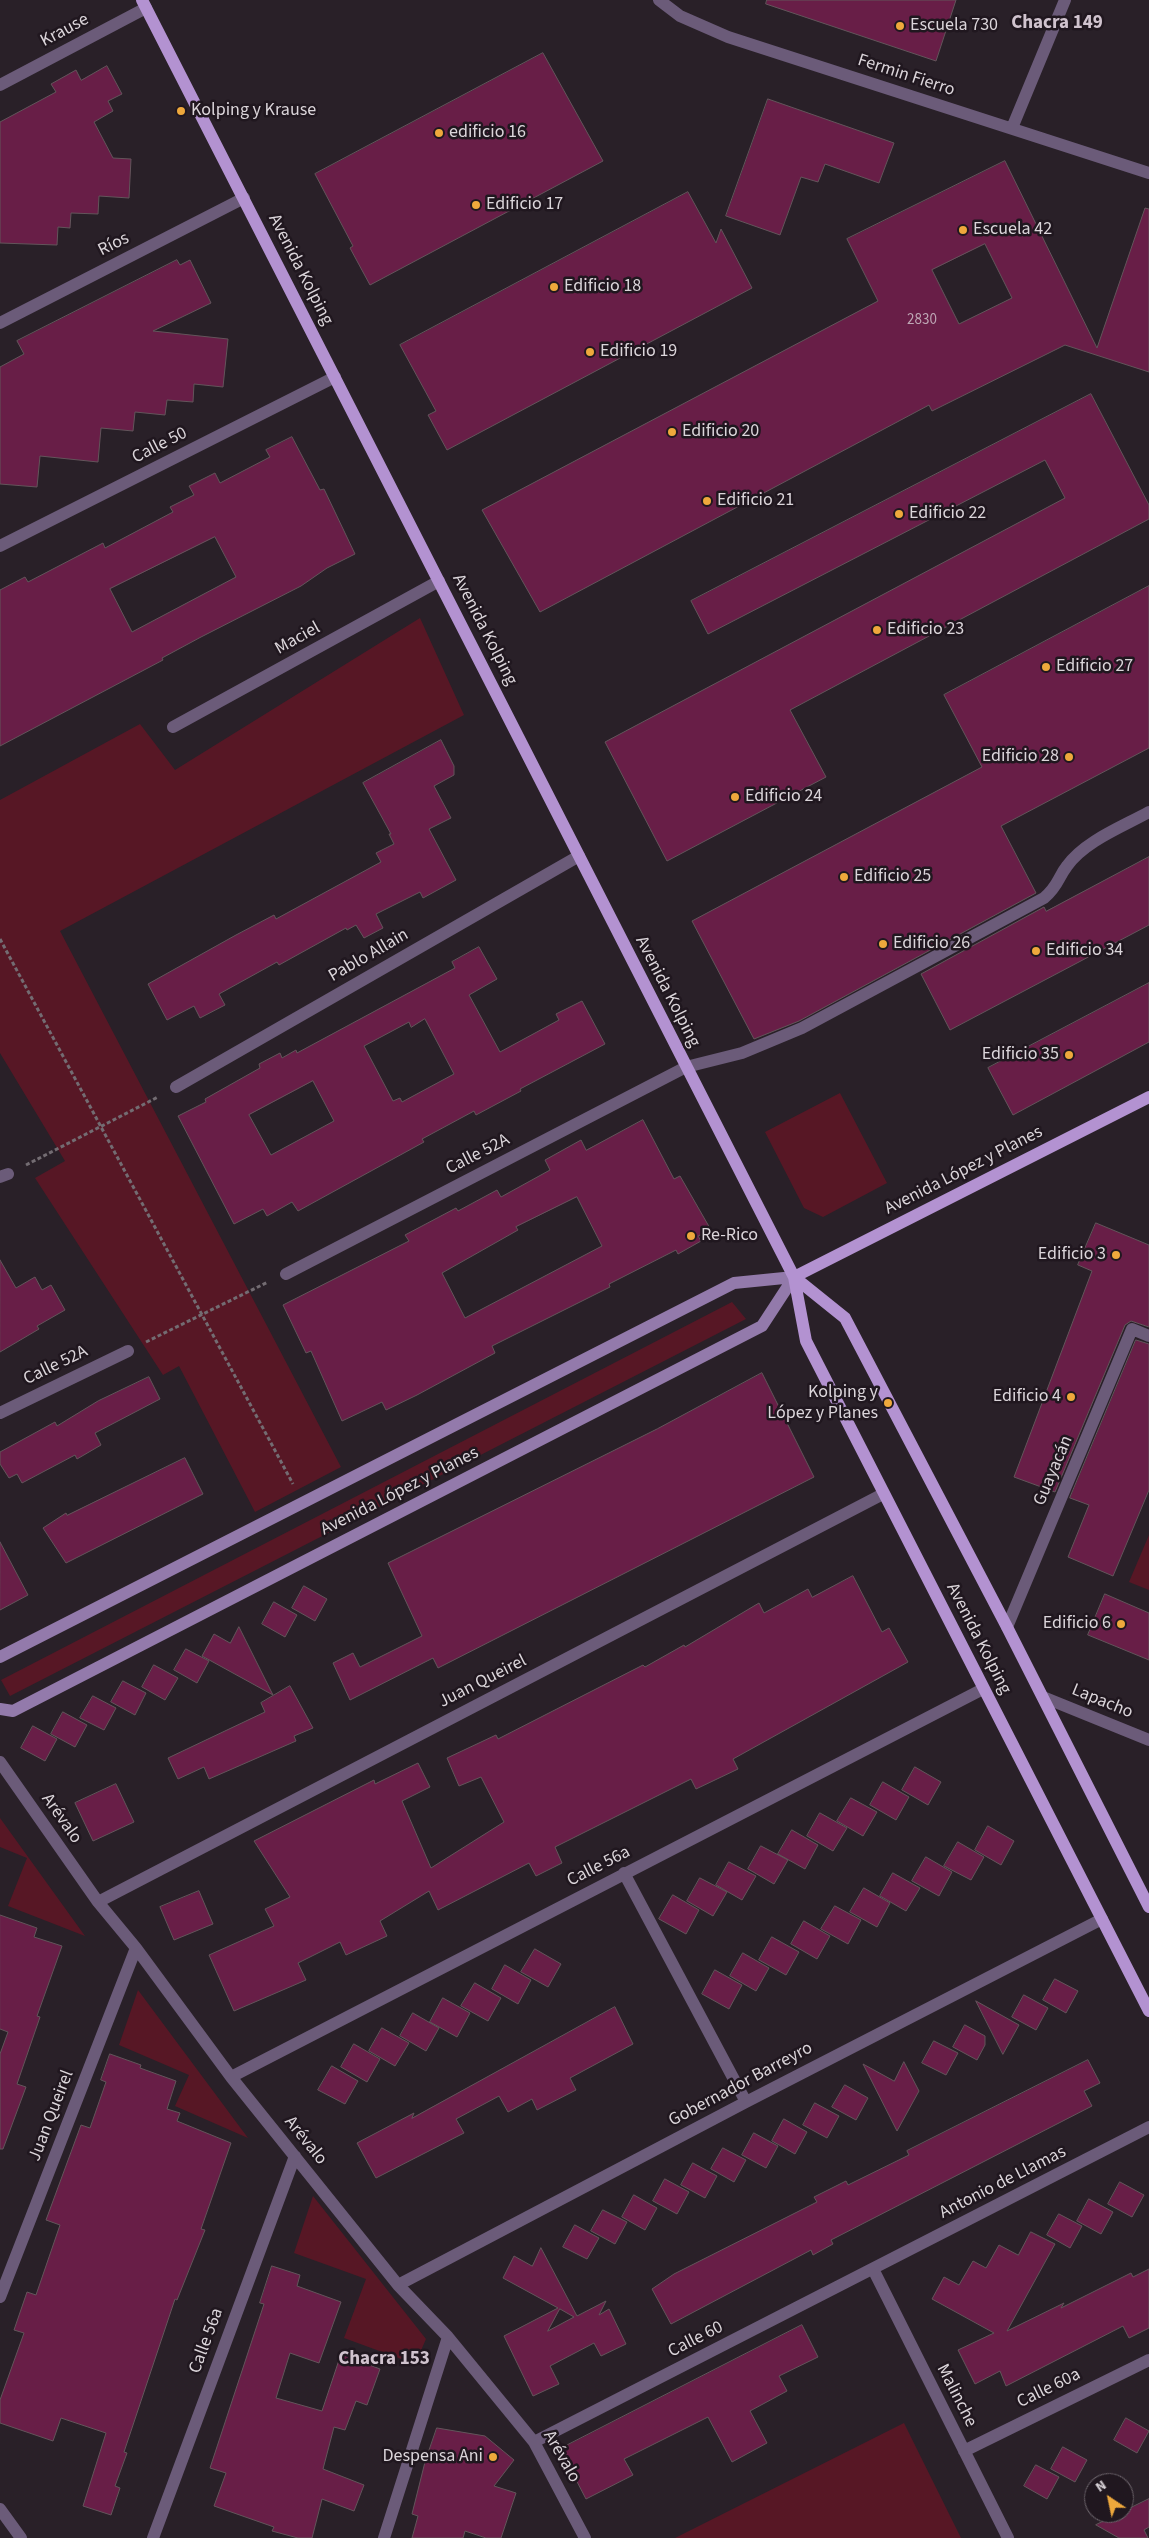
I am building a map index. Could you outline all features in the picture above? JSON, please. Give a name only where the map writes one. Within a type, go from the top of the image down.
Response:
[{"type":"main road","name":"Avenida Kolping","points":[[144,4],[794,1277],[806,1341],[1149,2011]]},
{"type":"main road","name":"Avenida López y Planes","points":[[0,1657],[734,1282],[794,1277],[1149,1097]]},
{"type":"main road","name":"Avenida Kolping","points":[[794,1277],[845,1318],[1007,1627],[1149,1908]]},
{"type":"main road","name":"Avenida López y Planes","points":[[0,1708],[13,1711],[762,1326],[794,1277]]},
{"type":"street","name":"Fermin Fierro","points":[[659,0],[680,16],[728,37],[1149,173]]},
{"type":"street","points":[[1012,128],[1065,0]]},
{"type":"street","name":"Krause","points":[[0,85],[144,4]]},
{"type":"street","name":"Ríos","points":[[0,323],[244,198]]},
{"type":"street","name":"Calle 50","points":[[0,546],[335,377]]},
{"type":"street","name":"Maciel","points":[[173,727],[439,582]]},
{"type":"street","name":"Calle 52A","points":[[286,1274],[686,1067],[742,1053],[802,1028],[1044,898],[1056,888],[1066,866],[1084,849],[1149,812]]},
{"type":"street","name":"Pablo Allain","points":[[176,1087],[580,856]]},
{"type":"street","name":"Guayacán","points":[[1007,1627],[1132,1329],[1149,1336]]},
{"type":"street","name":"Calle 52A","points":[[0,1413],[128,1351]]},
{"type":"street","name":"Juan Queirel","points":[[98,1902],[883,1494]]},
{"type":"street","name":"Calle 56a","points":[[231,2077],[983,1689]]},
{"type":"street","name":"Lapacho","points":[[1043,1697],[1149,1740]]},
{"type":"street","name":"Arévalo","points":[[0,1762],[98,1902],[136,1948],[231,2077],[398,2285],[448,2337],[534,2442],[585,2538]]},
{"type":"street","points":[[624,1873],[746,2102]]},
{"type":"street","name":"Gobernador Barreyro","points":[[398,2285],[746,2102],[1102,1919]]},
{"type":"street","name":"Juan Queirel","points":[[0,2297],[136,1948]]},
{"type":"street","name":"Antonio de Llamas","points":[[873,2269],[1149,2127]]},
{"type":"street","name":"Calle 56a","points":[[153,2538],[295,2156]]},
{"type":"street","name":"Calle 60","points":[[534,2442],[873,2269]]},
{"type":"street","name":"Malinche","points":[[873,2269],[1008,2538]]},
{"type":"street","points":[[384,2538],[448,2337]]},
{"type":"street","name":"Calle 60a","points":[[964,2450],[1149,2360]]},
{"type":"street","points":[[0,2509],[21,2538]]},
{"type":"path","points":[[0,939],[303,1503]]},
{"type":"path","points":[[4,1176],[176,1087]]},
{"type":"path","points":[[128,1351],[286,1274]]},
{"type":"shaded area","points":[[420,618],[464,715],[60,931],[341,1467],[255,1512],[179,1366],[163,1375],[35,1178],[65,1161],[0,1053],[0,800],[140,724],[175,770]]},
{"type":"shaded area","points":[[840,1093],[887,1183],[823,1217],[804,1208],[765,1132]]},
{"type":"shaded area","points":[[732,1302],[746,1319],[10,1696],[1,1680]]},
{"type":"shaded area","points":[[1149,1535],[1149,1590],[1129,1582]]},
{"type":"shaded area","points":[[0,1818],[85,1936],[8,1906],[27,1858],[0,1847]]},
{"type":"shaded area","points":[[138,1990],[248,2138],[175,2106],[189,2075],[119,2045]]},
{"type":"shaded area","points":[[313,2196],[426,2339],[415,2364],[344,2338],[366,2279],[294,2253]]},
{"type":"shaded area","points":[[904,2423],[961,2538],[675,2538]]},
{"type":"building","points":[[767,0],[956,0],[936,61],[766,4]]},
{"type":"building","points":[[543,53],[603,161],[370,285],[350,248],[353,246],[315,174]]},
{"type":"building","points":[[107,66],[122,94],[108,101],[113,111],[94,122],[113,158],[131,159],[129,198],[99,196],[98,214],[71,213],[70,228],[58,227],[57,245],[0,243],[0,122],[56,92],[51,84],[76,70],[81,80]]},
{"type":"building","points":[[768,99],[894,143],[879,183],[825,164],[818,182],[801,177],[780,235],[726,216]]},
{"type":"building","points":[[1005,161],[1097,348],[1145,208],[1149,209],[1149,372],[1065,345],[932,411],[929,405],[540,612],[482,510],[878,301],[847,239]],"holes":[[[985,244],[1012,298],[959,324],[932,270]]]},
{"type":"building","points":[[688,192],[716,243],[721,229],[752,288],[447,450],[428,415],[436,411],[400,345]]},
{"type":"building","points":[[177,260],[180,265],[190,260],[211,303],[153,331],[228,339],[223,387],[194,384],[193,402],[167,400],[165,415],[135,412],[133,431],[101,428],[98,462],[40,456],[37,487],[0,484],[0,367],[24,354],[17,341]]},
{"type":"building","points":[[1091,394],[1149,505],[1149,519],[790,710],[826,777],[667,861],[605,742],[1065,498],[1045,460],[708,634],[691,601]]},
{"type":"building","points":[[292,437],[320,490],[324,489],[355,554],[327,568],[301,586],[201,637],[162,658],[163,660],[0,746],[0,590],[25,577],[28,582],[103,543],[105,548],[173,512],[170,507],[194,495],[189,486],[215,473],[220,483],[270,457],[266,450]],"holes":[[[215,537],[236,577],[132,632],[110,589]]]},
{"type":"building","points":[[1149,586],[1149,748],[1001,826],[1036,893],[799,1021],[754,1039],[692,921],[982,767],[944,695]]},
{"type":"building","points":[[441,740],[454,766],[454,775],[434,786],[451,818],[429,829],[456,880],[423,898],[420,892],[376,914],[383,928],[364,938],[356,925],[347,930],[346,928],[279,965],[277,962],[219,994],[225,1005],[200,1018],[194,1006],[167,1020],[148,984],[274,915],[276,919],[381,862],[376,853],[394,844],[389,834],[391,834],[363,783]]},
{"type":"building","name":"Edificio 34","points":[[1149,857],[1149,925],[950,1030],[921,974],[1044,907],[1046,911]]},
{"type":"building","points":[[479,947],[497,979],[469,995],[500,1052],[559,1020],[556,1014],[582,1001],[605,1044],[520,1089],[521,1091],[476,1115],[474,1111],[422,1139],[424,1142],[298,1211],[292,1202],[267,1216],[263,1209],[234,1224],[178,1116],[206,1102],[205,1099],[260,1068],[259,1064],[280,1053],[282,1058],[296,1050],[297,1053],[455,968],[452,962]],"holes":[[[425,1019],[454,1074],[402,1102],[400,1098],[393,1101],[364,1046],[409,1022],[411,1027]],[[313,1081],[334,1121],[271,1155],[249,1115]]]},
{"type":"building","name":"Edificio 35","points":[[1149,983],[1149,1042],[1013,1115],[988,1068]]},
{"type":"building","points":[[643,1120],[674,1179],[680,1176],[711,1230],[698,1236],[701,1241],[678,1254],[676,1250],[609,1284],[610,1287],[492,1346],[495,1353],[417,1395],[386,1410],[382,1402],[342,1421],[311,1351],[306,1353],[283,1305],[409,1241],[405,1235],[456,1208],[458,1211],[497,1190],[501,1197],[550,1170],[545,1160],[581,1140],[586,1150]],"holes":[[[577,1197],[602,1246],[465,1318],[442,1273],[518,1230],[516,1227]]]},
{"type":"building","name":"Edificio 4","points":[[1096,1223],[1149,1245],[1149,1327],[1131,1321],[1125,1325],[1055,1492],[1014,1477],[1092,1271],[1078,1265]]},
{"type":"building","points":[[0,1260],[16,1288],[35,1277],[42,1290],[51,1285],[65,1310],[37,1326],[39,1329],[0,1352]]},
{"type":"building","points":[[1136,1340],[1149,1344],[1149,1490],[1113,1576],[1068,1557],[1089,1505],[1070,1498]]},
{"type":"building","points":[[762,1373],[814,1477],[438,1668],[433,1658],[350,1700],[333,1663],[353,1653],[360,1667],[422,1636],[388,1563],[657,1429]]},
{"type":"building","points":[[149,1377],[160,1399],[95,1433],[101,1445],[77,1459],[75,1455],[22,1483],[17,1474],[9,1478],[0,1464],[0,1452],[55,1422],[57,1426],[98,1401]]},
{"type":"building","points":[[185,1458],[203,1494],[66,1563],[43,1528],[66,1513],[67,1515]]},
{"type":"building","points":[[0,1542],[28,1595],[0,1610]]},
{"type":"building","points":[[853,1576],[882,1632],[889,1628],[908,1662],[733,1759],[738,1769],[696,1789],[691,1779],[555,1847],[562,1863],[536,1876],[529,1863],[438,1910],[429,1891],[380,1921],[387,1936],[346,1955],[340,1942],[298,1963],[306,1980],[234,2011],[209,1955],[274,1926],[265,1909],[290,1897],[254,1841],[374,1780],[375,1784],[418,1763],[430,1787],[402,1801],[431,1868],[504,1822],[481,1777],[459,1786],[447,1758],[496,1735],[498,1739],[643,1665],[645,1667],[684,1645],[685,1647],[759,1603],[764,1613],[808,1589],[812,1597]]},
{"type":"building","points":[[304,1586],[327,1599],[315,1621],[292,1608]]},
{"type":"building","name":"Edificio 6","points":[[1105,1594],[1149,1613],[1149,1660],[1088,1635]]},
{"type":"building","points":[[274,1602],[297,1615],[285,1637],[262,1624]]},
{"type":"building","points":[[239,1627],[273,1695],[202,1656],[214,1634],[230,1643]]},
{"type":"building","points":[[186,1649],[209,1661],[197,1683],[174,1670]]},
{"type":"building","points":[[154,1665],[178,1678],[165,1700],[142,1687]]},
{"type":"building","points":[[123,1681],[146,1693],[135,1715],[111,1702]]},
{"type":"building","points":[[290,1686],[313,1728],[294,1736],[296,1741],[209,1779],[204,1767],[178,1779],[168,1758],[265,1712],[261,1703]]},
{"type":"building","points":[[93,1696],[116,1708],[104,1730],[80,1718]]},
{"type":"building","points":[[63,1712],[87,1725],[75,1747],[51,1734]]},
{"type":"building","points":[[33,1726],[57,1739],[45,1761],[21,1748]]},
{"type":"building","points":[[915,1767],[941,1782],[928,1805],[902,1790]]},
{"type":"building","points":[[883,1782],[909,1797],[896,1820],[870,1805]]},
{"type":"building","points":[[116,1784],[134,1822],[93,1841],[75,1803]]},
{"type":"building","points":[[851,1798],[877,1812],[863,1836],[837,1821]]},
{"type":"building","points":[[820,1813],[847,1828],[833,1851],[807,1836]]},
{"type":"building","points":[[988,1826],[1014,1841],[1001,1865],[975,1850]]},
{"type":"building","points":[[792,1830],[818,1845],[805,1869],[778,1854]]},
{"type":"building","points":[[958,1842],[984,1857],[971,1880],[944,1866]]},
{"type":"building","points":[[761,1846],[788,1860],[774,1884],[748,1869]]},
{"type":"building","points":[[926,1857],[952,1872],[939,1896],[912,1881]]},
{"type":"building","points":[[729,1862],[756,1876],[742,1900],[716,1885]]},
{"type":"building","points":[[893,1873],[920,1888],[906,1911],[880,1896]]},
{"type":"building","points":[[700,1878],[727,1892],[713,1916],[687,1901]]},
{"type":"building","points":[[864,1888],[890,1903],[877,1927],[850,1912]]},
{"type":"building","points":[[199,1891],[213,1924],[174,1940],[160,1907]]},
{"type":"building","points":[[673,1895],[699,1910],[686,1934],[659,1919]]},
{"type":"building","points":[[835,1906],[861,1920],[848,1944],[821,1929]]},
{"type":"building","points":[[0,1915],[37,1928],[34,1937],[62,1946],[37,2016],[40,2017],[17,2084],[26,2087],[3,2149],[0,2149],[0,2054],[8,2032],[0,2029]]},
{"type":"building","points":[[804,1921],[830,1936],[817,1959],[791,1944]]},
{"type":"building","points":[[772,1937],[799,1952],[786,1975],[759,1960]]},
{"type":"building","points":[[535,1949],[561,1964],[548,1987],[521,1972]]},
{"type":"building","points":[[743,1953],[769,1968],[756,1991],[730,1976]]},
{"type":"building","points":[[505,1965],[531,1980],[518,2004],[492,1989]]},
{"type":"building","points":[[715,1970],[742,1985],[729,2009],[702,1994]]},
{"type":"building","points":[[1055,1979],[1078,1991],[1066,2013],[1043,2000]]},
{"type":"building","points":[[475,1983],[501,1998],[488,2021],[461,2006]]},
{"type":"building","points":[[1024,1995],[1048,2008],[1036,2030],[1012,2017]]},
{"type":"building","points":[[443,1998],[470,2013],[457,2037],[430,2022]]},
{"type":"building","points":[[976,2001],[1019,2025],[1003,2054]]},
{"type":"building","points":[[615,2007],[633,2044],[570,2078],[576,2090],[537,2110],[532,2099],[508,2112],[499,2096],[456,2119],[464,2133],[376,2178],[357,2143],[414,2113],[412,2118]]},
{"type":"building","points":[[413,2013],[439,2028],[426,2051],[400,2036]]},
{"type":"building","points":[[965,2025],[985,2036],[985,2045],[977,2060],[953,2047]]},
{"type":"building","points":[[382,2028],[409,2043],[395,2066],[369,2051]]},
{"type":"building","points":[[934,2041],[958,2053],[946,2075],[922,2063]]},
{"type":"building","points":[[354,2044],[380,2059],[367,2082],[341,2067]]},
{"type":"building","points":[[110,2054],[141,2065],[140,2068],[176,2081],[167,2109],[180,2113],[177,2121],[231,2143],[201,2229],[205,2230],[177,2300],[175,2299],[124,2452],[127,2453],[115,2486],[120,2488],[111,2515],[83,2506],[106,2433],[61,2418],[53,2441],[0,2423],[0,2400],[24,2333],[14,2330],[27,2292],[36,2295],[60,2225],[46,2220],[81,2125],[90,2128],[106,2082],[101,2080]]},
{"type":"building","points":[[1088,2060],[1100,2083],[1084,2091],[1092,2106],[831,2240],[833,2244],[813,2255],[811,2250],[671,2324],[652,2289],[674,2274],[817,2202],[814,2197],[846,2181],[848,2185],[909,2155],[907,2151]]},
{"type":"building","points":[[904,2062],[919,2091],[897,2131],[863,2064],[894,2081]]},
{"type":"building","points":[[332,2066],[358,2081],[345,2104],[318,2090]]},
{"type":"building","points":[[845,2085],[868,2098],[856,2120],[832,2107]]},
{"type":"building","points":[[815,2103],[839,2116],[827,2138],[803,2125]]},
{"type":"building","points":[[784,2119],[807,2132],[795,2154],[772,2141]]},
{"type":"building","points":[[754,2133],[778,2146],[766,2168],[742,2155]]},
{"type":"building","points":[[723,2148],[746,2160],[734,2182],[711,2169]]},
{"type":"building","points":[[693,2163],[717,2176],[705,2198],[681,2185]]},
{"type":"building","points":[[665,2179],[689,2192],[677,2214],[653,2201]]},
{"type":"building","points":[[1120,2182],[1144,2195],[1132,2217],[1108,2204]]},
{"type":"building","points":[[634,2195],[657,2208],[645,2230],[622,2217]]},
{"type":"building","points":[[1089,2199],[1113,2212],[1101,2234],[1077,2221]]},
{"type":"building","points":[[603,2210],[627,2222],[615,2244],[591,2231]]},
{"type":"building","points":[[1059,2214],[1082,2226],[1070,2248],[1047,2235]]},
{"type":"building","points":[[575,2225],[599,2238],[587,2259],[563,2247]]},
{"type":"building","points":[[1031,2232],[1055,2244],[1007,2331],[1064,2303],[1061,2308],[1131,2273],[1133,2277],[1149,2269],[1149,2328],[1129,2338],[1123,2326],[1006,2386],[1000,2371],[975,2384],[958,2350],[994,2333],[932,2299],[944,2277],[959,2285],[973,2261],[986,2268],[999,2245],[1018,2255]]},
{"type":"building","points":[[541,2248],[577,2316],[606,2301],[599,2315],[609,2309],[626,2344],[601,2356],[594,2343],[550,2366],[559,2384],[533,2396],[504,2336],[558,2308],[503,2278],[514,2256],[532,2266]],"holes":[[[560,2309],[574,2317],[548,2331]]]},
{"type":"building","points":[[272,2266],[300,2275],[297,2286],[341,2302],[319,2363],[290,2353],[276,2398],[322,2411],[341,2354],[380,2369],[367,2405],[356,2401],[345,2430],[334,2427],[323,2469],[364,2485],[354,2511],[322,2499],[312,2538],[298,2538],[272,2531],[274,2527],[214,2506],[226,2473],[210,2468],[264,2304],[260,2303]]},
{"type":"building","points":[[802,2325],[818,2357],[779,2376],[787,2391],[750,2411],[767,2443],[732,2462],[708,2417],[624,2459],[633,2475],[586,2499],[560,2449]]},
{"type":"building","points":[[1126,2418],[1149,2431],[1137,2453],[1114,2440]]},
{"type":"building","points":[[437,2428],[485,2436],[514,2460],[494,2486],[516,2493],[501,2538],[486,2538],[465,2531],[463,2538],[412,2538],[418,2516],[412,2514],[425,2462]]},
{"type":"building","points":[[1063,2447],[1087,2460],[1075,2482],[1051,2469]]},
{"type":"building","points":[[1036,2465],[1059,2477],[1047,2499],[1024,2486]]},
{"type":"building","points":[[1149,2499],[1149,2527],[1144,2530],[1148,2538],[1119,2538],[1096,2525],[1100,2523],[1134,2523],[1134,2506]]},
{"type":"place","name":"Escuela 730","points":[[900,26]]},
{"type":"place","name":"Kolping y Krause","points":[[181,111]]},
{"type":"place","name":"edificio 16","points":[[439,133]]},
{"type":"place","name":"Edificio 17","points":[[476,205]]},
{"type":"place","name":"Escuela 42","points":[[963,230]]},
{"type":"place","name":"Edificio 18","points":[[554,287]]},
{"type":"place","name":"Edificio 19","points":[[590,352]]},
{"type":"place","name":"Edificio 20","points":[[672,432]]},
{"type":"place","name":"Edificio 21","points":[[707,501]]},
{"type":"place","name":"Edificio 22","points":[[899,514]]},
{"type":"place","name":"Edificio 23","points":[[877,630]]},
{"type":"place","name":"Edificio 27","points":[[1046,667]]},
{"type":"place","name":"Edificio 28","points":[[1069,757]]},
{"type":"place","name":"Edificio 24","points":[[735,797]]},
{"type":"place","name":"Edificio 25","points":[[844,877]]},
{"type":"place","name":"Edificio 26","points":[[883,944]]},
{"type":"place","name":"Edificio 34","points":[[1036,951]]},
{"type":"place","name":"Edificio 35","points":[[1069,1055]]},
{"type":"place","name":"Re-Rico","points":[[691,1236]]},
{"type":"place","name":"Edificio 3","points":[[1116,1255]]},
{"type":"place","name":"Edificio 4","points":[[1071,1397]]},
{"type":"place","name":"Kolping y López y Planes","points":[[888,1403]]},
{"type":"place","name":"Edificio 6","points":[[1121,1624]]},
{"type":"place","name":"Despensa Ani","points":[[493,2457]]},
{"type":"district","name":"Chacra 149","points":[[1057,24]]},
{"type":"district","name":"Chacra 153","points":[[384,2360]]}]
